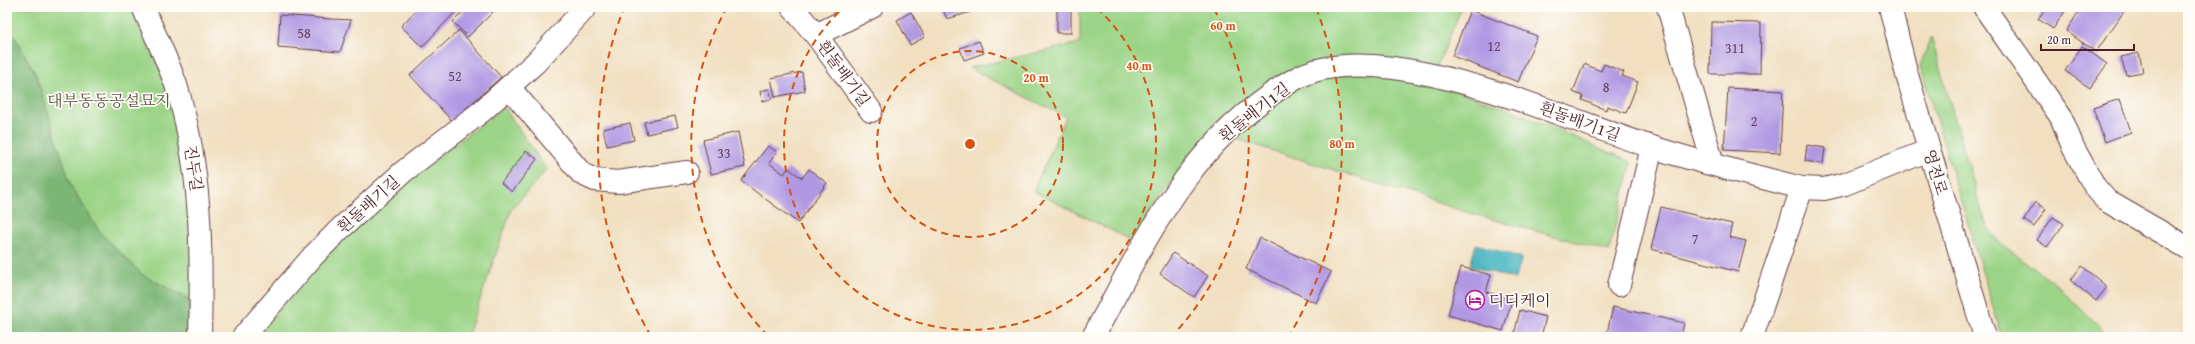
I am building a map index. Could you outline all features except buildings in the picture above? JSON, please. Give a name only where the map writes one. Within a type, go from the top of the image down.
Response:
[{"type":"street","name":"진두길","points":[[143,7],[176,84],[191,145],[197,179],[201,252],[200,337]]},
{"type":"street","name":"흰돌배기길","points":[[242,337],[312,256],[345,224],[403,172],[482,111],[509,87],[536,62],[586,7]]},
{"type":"street","name":"흰돌배기길","points":[[792,7],[816,35],[871,111]]},
{"type":"street","name":"흰돌배기길","points":[[816,35],[872,7]]},
{"type":"street","points":[[1668,7],[1713,164]]},
{"type":"street","name":"영전로","points":[[1890,7],[1907,75],[1985,337]]},
{"type":"street","points":[[1984,7],[2061,117],[2073,147],[2095,187],[2107,201],[2188,248]]},
{"type":"street","name":"흰돌배기1길","points":[[1093,337],[1156,222],[1183,181],[1220,137],[1249,111],[1296,78],[1331,67],[1372,66],[1419,72],[1492,90],[1652,147],[1802,188],[1824,189],[1845,184],[1929,150]]},
{"type":"street","points":[[509,87],[582,174],[595,180],[618,182],[687,172]]},
{"type":"street","points":[[1619,285],[1652,147]]},
{"type":"street","points":[[1752,337],[1802,188]]},
{"type":"green space","name":"대부동동공설묘지","points":[[7,7],[133,7],[167,81],[188,175],[192,301],[143,275],[101,234],[71,186],[36,75],[7,23]]},
{"type":"green space","points":[[1080,7],[1462,7],[1437,67],[1286,73],[1246,99],[1212,129],[1184,163],[1132,241],[1033,191],[1066,117],[969,68],[1080,43]]},
{"type":"green space","points":[[7,23],[36,75],[71,186],[101,234],[143,275],[192,301],[190,337],[7,337]]},
{"type":"green space","points":[[1931,37],[1983,215],[1991,233],[2000,243],[2058,286],[2109,337],[2002,337],[1920,66]]},
{"type":"green space","points":[[1362,73],[1433,83],[1509,109],[1632,162],[1609,251],[1466,212],[1233,138],[1291,89],[1325,77]]},
{"type":"green space","points":[[504,107],[547,170],[512,208],[467,337],[256,337],[323,258],[415,174]]},
{"type":"water","points":[[1476,244],[1522,258],[1515,279],[1470,266]]},
{"type":"place","name":"디디케이","points":[[1475,300]]}]
